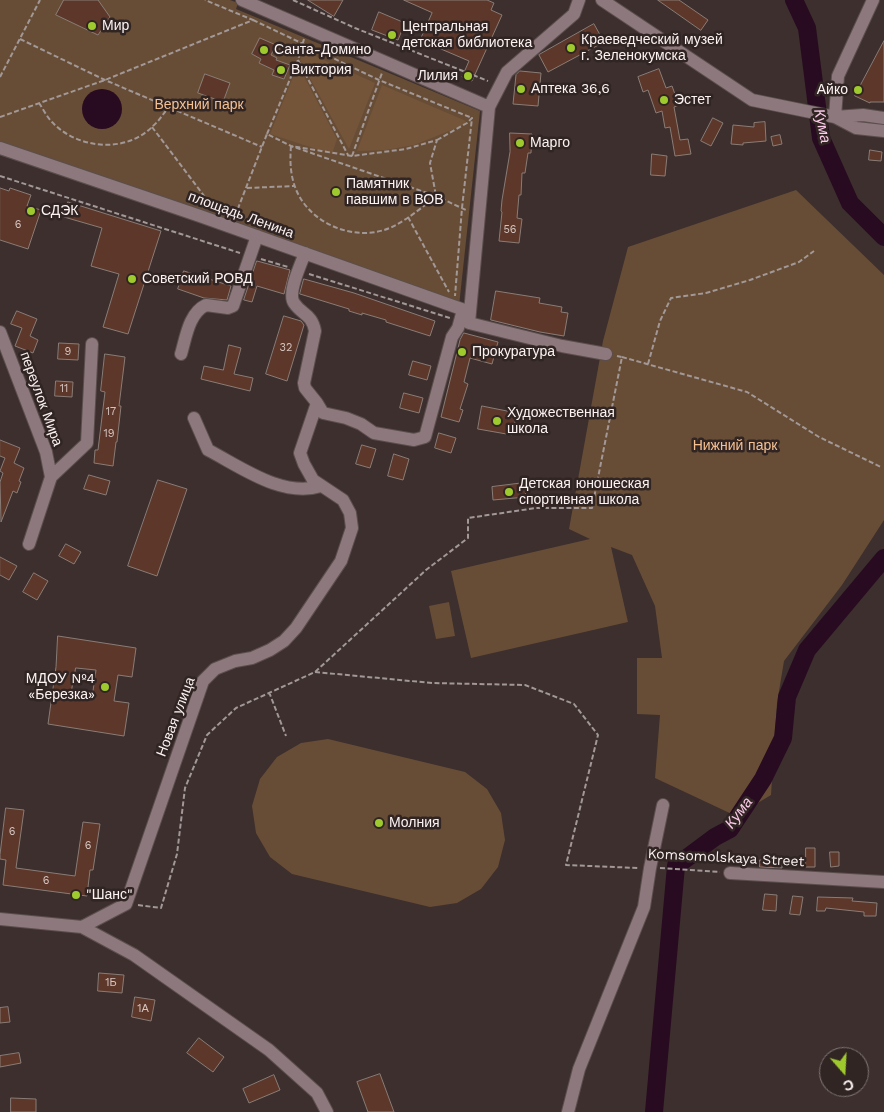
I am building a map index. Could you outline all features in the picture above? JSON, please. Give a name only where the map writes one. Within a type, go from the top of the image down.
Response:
[{"type":"street","points":[[242,0],[488,107]]},
{"type":"street","points":[[305,254],[298,270],[292,297],[293,302],[312,319],[315,331],[304,383],[305,388],[323,413],[346,418],[361,424],[374,433],[414,440],[425,437],[452,337],[458,328],[463,309],[479,216],[488,107],[507,72],[574,14],[579,0]]},
{"type":"street","points":[[602,0],[752,100],[836,117],[863,115],[884,118]]},
{"type":"street","points":[[836,117],[838,76],[873,0]]},
{"type":"street","points":[[836,117],[856,128],[884,131]]},
{"type":"street","name":"площадь Ленина","points":[[0,148],[463,309],[469,323],[562,346],[606,354]]},
{"type":"street","points":[[181,354],[188,328],[197,310],[206,304],[228,308],[233,306],[257,236]]},
{"type":"street","name":"переулок Мира","points":[[0,332],[46,452],[50,477],[29,544]]},
{"type":"street","name":"переулок Мира","points":[[50,477],[87,443],[92,344]]},
{"type":"street","name":"Новая улица","points":[[126,904],[204,681],[215,669],[252,658],[284,642],[296,628],[341,561],[352,528],[350,513],[343,500],[313,480],[300,453],[316,404]]},
{"type":"street","points":[[194,418],[208,450],[276,484],[303,489],[321,486]]},
{"type":"street","points":[[568,1112],[579,1069],[644,907],[663,805]]},
{"type":"street","name":"Komsomolskaya Street","points":[[730,872],[884,882]]},
{"type":"street","points":[[82,927],[126,904]]},
{"type":"street","points":[[0,919],[82,927],[134,955],[270,1050],[317,1093],[327,1112]]},
{"type":"path","points":[[0,77],[40,0]]},
{"type":"path","points":[[206,0],[380,80],[472,118]]},
{"type":"path","points":[[293,0],[355,28],[488,81]]},
{"type":"path","points":[[0,117],[104,80],[253,20]]},
{"type":"path","points":[[232,222],[298,60],[308,29]]},
{"type":"path","points":[[20,39],[104,80],[262,147]]},
{"type":"path","points":[[298,60],[348,155]]},
{"type":"path","points":[[352,156],[383,71]]},
{"type":"path","points":[[39,103],[51,121],[68,136],[89,144],[112,145],[133,139],[152,128],[168,108]]},
{"type":"path","points":[[291,146],[352,156],[406,149],[437,140],[467,123],[472,118]]},
{"type":"path","points":[[408,217],[454,300],[472,118]]},
{"type":"path","points":[[152,128],[215,210]]},
{"type":"path","points":[[267,134],[291,146],[436,196],[479,216]]},
{"type":"path","points":[[436,196],[431,178],[430,163],[437,140]]},
{"type":"path","points":[[291,146],[290,166],[294,186],[310,210],[317,217],[334,227],[353,232],[372,232],[391,227],[436,196]]},
{"type":"path","points":[[0,176],[183,236],[453,319],[463,309]]},
{"type":"path","points":[[246,188],[294,186]]},
{"type":"path","points":[[648,364],[660,321],[670,298],[706,292],[750,280],[799,262],[814,251]]},
{"type":"path","points":[[606,354],[747,392],[820,437],[881,467]]},
{"type":"path","points":[[126,904],[161,908],[177,854],[185,788],[207,735],[236,708],[315,672],[426,570],[468,538],[468,518],[536,508],[592,508],[622,357]]},
{"type":"path","name":"Komsomolskaya Street","points":[[315,672],[432,683],[525,685],[574,704],[598,735],[566,865],[730,872]]},
{"type":"path","points":[[269,692],[286,736]]},
{"type":"green space","name":"Верхний парк","points":[[0,0],[230,0],[238,3],[236,9],[480,111],[459,306],[0,143]]},
{"type":"green space","name":"Нижний парк","points":[[796,190],[884,275],[884,520],[842,585],[784,661],[777,703],[771,795],[736,816],[655,778],[660,715],[637,714],[637,658],[662,658],[655,606],[632,555],[611,547],[628,622],[471,658],[451,571],[590,539],[569,529],[603,341],[628,247]]},
{"type":"green space","points":[[449,602],[455,636],[436,639],[429,606]]},
{"type":"green space","name":"Молния","points":[[328,739],[465,772],[487,789],[501,813],[505,840],[498,867],[481,889],[457,903],[430,907],[292,874],[270,857],[256,833],[252,806],[260,779],[277,757],[301,743]]},
{"type":"shaded area","points":[[304,51],[375,83],[349,149],[300,60]]},
{"type":"shaded area","points":[[298,65],[337,139],[332,154],[270,134]]},
{"type":"shaded area","points":[[382,85],[466,121],[464,125],[414,145],[385,150],[357,151]]},
{"type":"shaded area","points":[[106,89],[113,92],[119,98],[122,109],[121,117],[113,126],[106,129],[98,129],[91,126],[83,117],[82,105],[85,98],[94,90]]},
{"type":"building","name":"Мир","points":[[64,0],[98,0],[110,17],[98,35],[56,15]]},
{"type":"building","points":[[308,0],[343,0],[334,16]]},
{"type":"building","points":[[404,0],[487,0],[494,3],[491,10],[502,15],[472,81],[462,77],[469,61],[420,40],[432,13]]},
{"type":"building","points":[[658,0],[679,0],[708,20],[701,30]]},
{"type":"building","points":[[379,12],[405,23],[398,40],[372,30]]},
{"type":"building","name":"Краеведческий музей г. Зеленокумска","points":[[594,24],[604,42],[548,72],[539,55]]},
{"type":"building","name":"Санта-Домино","points":[[260,38],[276,45],[271,55],[277,58],[276,60],[290,65],[284,79],[272,75],[274,70],[259,63],[261,59],[252,54]]},
{"type":"building","points":[[884,41],[884,102],[870,103],[855,96]]},
{"type":"building","points":[[659,69],[666,88],[672,86],[679,105],[674,107],[680,140],[688,139],[691,154],[675,156],[670,127],[665,128],[662,111],[656,113],[648,90],[643,92],[638,77]]},
{"type":"building","points":[[520,71],[541,73],[538,106],[513,104],[516,75]]},
{"type":"building","points":[[205,74],[230,83],[223,102],[198,93]]},
{"type":"building","points":[[713,118],[723,123],[711,146],[701,141]]},
{"type":"building","points":[[765,122],[766,141],[743,143],[743,145],[731,144],[733,125],[754,127],[754,123]]},
{"type":"building","points":[[510,133],[532,134],[531,153],[528,153],[525,173],[522,173],[521,195],[519,195],[517,218],[522,219],[519,243],[499,241],[502,200],[510,152]]},
{"type":"building","points":[[780,135],[782,144],[773,146],[771,137]]},
{"type":"building","points":[[870,150],[882,152],[881,161],[869,160]]},
{"type":"building","points":[[652,154],[667,156],[665,176],[651,175]]},
{"type":"building","points":[[0,188],[9,191],[10,188],[31,195],[27,206],[41,210],[28,249],[0,240]]},
{"type":"building","points":[[68,202],[161,231],[128,334],[103,327],[119,274],[91,266],[102,228],[64,217]]},
{"type":"building","points":[[257,261],[290,270],[284,294],[257,286],[252,302],[244,300]]},
{"type":"building","points":[[184,271],[231,286],[227,300],[204,298],[178,289]]},
{"type":"building","points":[[304,279],[354,293],[435,321],[430,336],[386,322],[386,320],[362,313],[362,315],[349,311],[349,309],[300,294]]},
{"type":"building","points":[[496,291],[540,298],[539,303],[562,307],[561,312],[568,313],[564,336],[491,320]]},
{"type":"building","points":[[17,311],[37,319],[30,336],[38,340],[33,353],[15,346],[22,328],[11,324]]},
{"type":"building","points":[[284,316],[301,321],[304,325],[287,381],[266,374]]},
{"type":"building","points":[[464,333],[498,342],[492,364],[470,358],[464,382],[468,384],[460,409],[463,410],[459,422],[441,417],[460,340]]},
{"type":"building","points":[[59,343],[79,344],[78,360],[58,359]]},
{"type":"building","points":[[229,345],[241,348],[234,374],[253,378],[250,391],[201,379],[204,366],[223,370]]},
{"type":"building","points":[[105,354],[125,357],[113,466],[94,463],[95,450],[98,450],[105,392],[101,391]]},
{"type":"building","points":[[413,361],[431,366],[427,380],[409,375]]},
{"type":"building","points":[[56,381],[73,382],[72,397],[55,396]]},
{"type":"building","points":[[404,393],[423,398],[419,413],[400,408]]},
{"type":"building","name":"Художественная школа","points":[[482,406],[517,413],[512,435],[478,429]]},
{"type":"building","points":[[439,433],[456,438],[451,453],[435,448]]},
{"type":"building","points":[[0,440],[20,448],[14,463],[24,468],[17,493],[13,491],[1,522],[0,482],[3,473],[0,471],[5,458],[0,456]]},
{"type":"building","points":[[362,445],[376,449],[370,468],[356,464]]},
{"type":"building","points":[[394,454],[409,459],[403,480],[388,476]]},
{"type":"building","points":[[89,475],[110,481],[106,495],[84,489]]},
{"type":"building","points":[[158,480],[187,489],[157,576],[128,566]]},
{"type":"building","name":"Детская юношеская спортивная школа","points":[[524,483],[526,497],[493,500],[492,487]]},
{"type":"building","points":[[66,544],[81,552],[74,564],[59,556]]},
{"type":"building","points":[[0,557],[17,566],[9,580],[0,575]]},
{"type":"building","points":[[34,573],[48,581],[37,600],[23,592]]},
{"type":"building","points":[[58,636],[136,648],[132,677],[118,675],[114,701],[129,703],[124,736],[48,724],[56,667]],"holes":[[[76,668],[96,670],[92,698],[71,695]]]},
{"type":"building","points":[[6,808],[24,810],[16,868],[75,876],[83,822],[100,824],[93,870],[90,870],[87,896],[3,885],[6,860],[0,859],[0,855]]},
{"type":"building","points":[[806,848],[815,848],[815,867],[806,867]]},
{"type":"building","points":[[830,852],[839,852],[839,866],[831,867]]},
{"type":"building","points":[[760,860],[782,862],[782,868],[760,867]]},
{"type":"building","points":[[765,894],[777,895],[776,911],[763,910]]},
{"type":"building","points":[[793,896],[803,897],[800,915],[790,914]]},
{"type":"building","points":[[818,897],[853,898],[852,901],[877,903],[876,916],[864,916],[864,912],[826,908],[825,911],[817,911]]},
{"type":"building","points":[[99,973],[124,975],[122,993],[98,991]]},
{"type":"building","points":[[135,997],[155,1000],[151,1021],[132,1017]]},
{"type":"building","points":[[8,1007],[10,1022],[0,1023],[0,1008]]},
{"type":"building","points":[[199,1038],[224,1057],[213,1072],[187,1053]]},
{"type":"building","points":[[19,1053],[21,1063],[0,1067],[0,1056]]},
{"type":"building","points":[[380,1074],[394,1112],[368,1112],[357,1082]]},
{"type":"building","points":[[274,1075],[280,1090],[249,1103],[243,1089]]},
{"type":"building","points":[[11,1098],[36,1099],[36,1112],[11,1112]]},
{"type":"waterway","name":"Кума","points":[[794,0],[807,28],[821,138],[850,203],[884,237]]},
{"type":"waterway","name":"Кума","points":[[654,1112],[676,866],[715,837],[730,829],[763,779],[783,738],[787,697],[807,650],[884,558]]},
{"type":"place","name":"Мир","points":[[92,26]]},
{"type":"place","name":"Центральная детская библиотека","points":[[392,35]]},
{"type":"place","name":"Краеведческий музей г. Зеленокумска","points":[[571,48]]},
{"type":"place","name":"Санта-Домино","points":[[264,50]]},
{"type":"place","name":"Виктория","points":[[281,70]]},
{"type":"place","name":"Лилия","points":[[468,76]]},
{"type":"place","name":"Аптека 36,6","points":[[521,89]]},
{"type":"place","name":"Айко","points":[[858,90]]},
{"type":"place","name":"Эстет","points":[[664,100]]},
{"type":"place","name":"Марго","points":[[520,143]]},
{"type":"place","name":"Памятник павшим в ВОВ","points":[[336,192]]},
{"type":"place","name":"СДЭК","points":[[31,211]]},
{"type":"place","name":"Советский РОВД","points":[[132,279]]},
{"type":"place","name":"Прокуратура","points":[[462,352]]},
{"type":"place","name":"Художественная школа","points":[[497,421]]},
{"type":"place","name":"Детская юношеская спортивная школа","points":[[509,492]]},
{"type":"place","name":"МДОУ №4 «Березка»","points":[[105,687]]},
{"type":"place","name":"Молния","points":[[379,823]]},
{"type":"place","name":"\"Шанс\"","points":[[76,895]]}]
